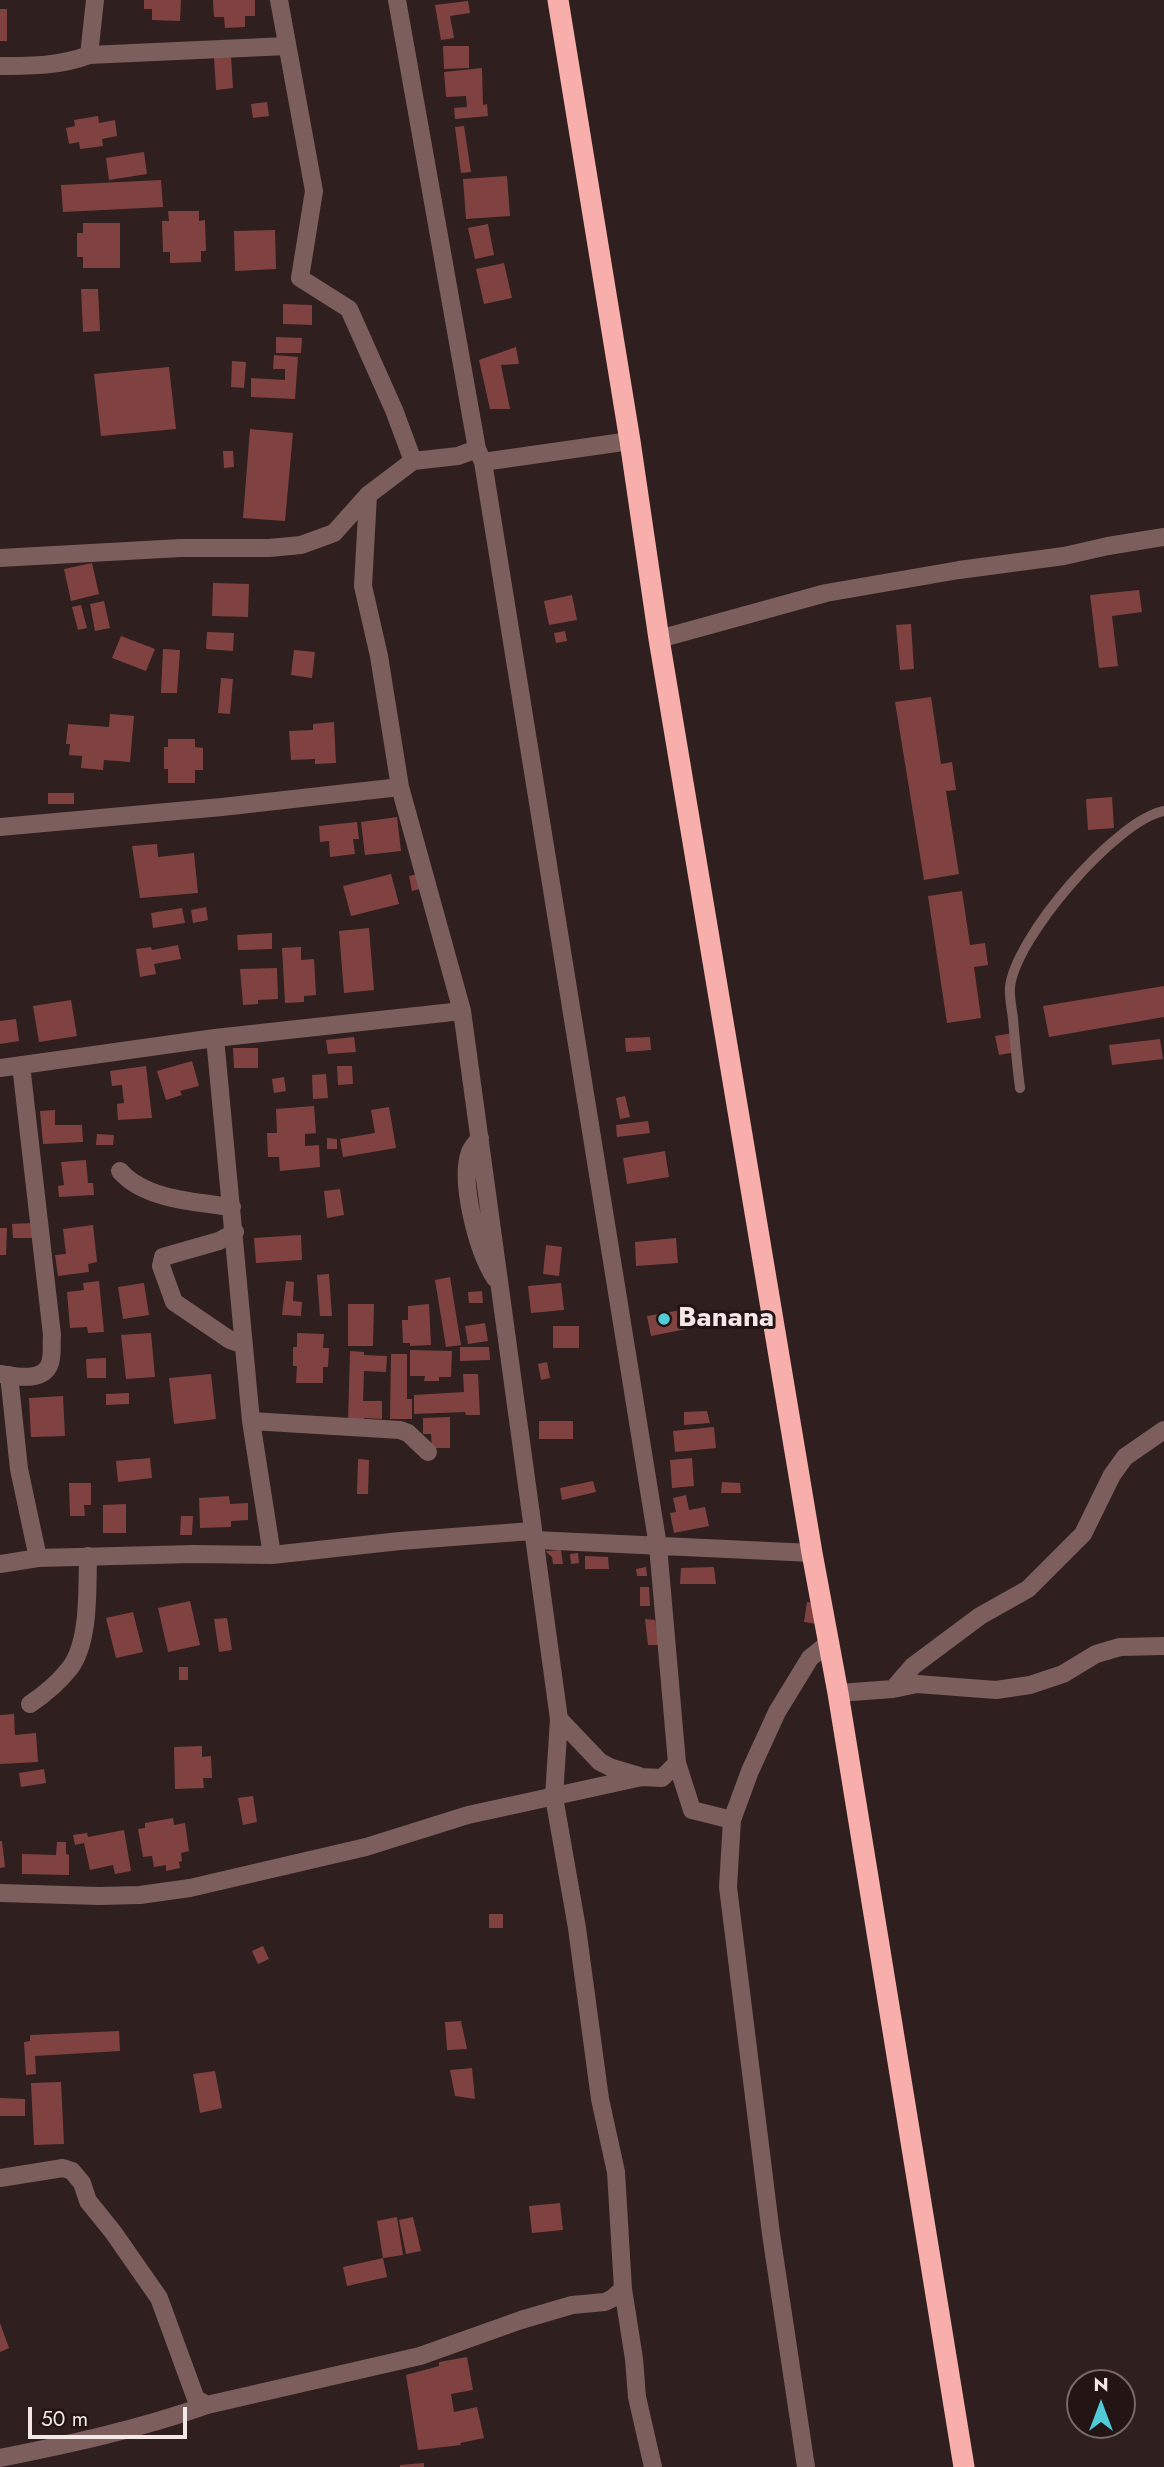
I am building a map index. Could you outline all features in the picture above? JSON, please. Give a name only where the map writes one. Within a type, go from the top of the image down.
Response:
[{"type":"highway","points":[[558,0],[630,441],[659,639],[812,1553],[830,1642],[964,2467]]},
{"type":"street","points":[[89,55],[95,0]]},
{"type":"street","points":[[279,0],[314,191],[300,278],[349,309],[394,410],[413,461]]},
{"type":"street","points":[[397,0],[480,456],[658,1546],[677,1763],[692,1810],[732,1820]]},
{"type":"street","points":[[0,66],[68,63],[89,55],[287,46]]},
{"type":"street","points":[[0,558],[181,548],[269,548],[301,545],[334,533],[368,495],[413,461],[630,441]]},
{"type":"street","points":[[368,495],[363,586],[379,656],[400,787],[462,1011],[559,1719],[554,1797],[577,1928],[600,2099],[615,2172],[623,2289],[638,2397],[653,2467]]},
{"type":"street","points":[[659,639],[826,593],[959,570],[1064,556],[1108,545],[1164,537]]},
{"type":"street","points":[[0,827],[222,807],[400,787]]},
{"type":"street","points":[[0,1068],[215,1038],[462,1011]]},
{"type":"street","points":[[215,1038],[251,1421],[272,1555]]},
{"type":"street","points":[[21,1065],[52,1335],[50,1363],[42,1374],[27,1377],[4,1374],[19,1469],[38,1558]]},
{"type":"street","points":[[120,1171],[127,1179],[150,1190],[232,1207]]},
{"type":"street","points":[[234,1233],[219,1241],[163,1257],[160,1266],[174,1302],[206,1325],[244,1345]]},
{"type":"street","points":[[251,1421],[400,1430],[408,1433],[428,1452]]},
{"type":"street","points":[[893,1689],[914,1666],[980,1616],[1028,1588],[1083,1534],[1112,1475],[1125,1457],[1164,1430]]},
{"type":"street","points":[[0,1563],[88,1556],[272,1555],[400,1541],[533,1536],[658,1546],[812,1553]]},
{"type":"street","points":[[30,1704],[50,1690],[71,1666],[81,1647],[88,1556]]},
{"type":"street","points":[[806,2467],[771,2234],[728,1887],[732,1820],[750,1772],[777,1712],[810,1658],[830,1642]]},
{"type":"street","points":[[838,1693],[893,1689],[917,1684],[1007,1689],[1063,1674],[1096,1654],[1120,1647],[1164,1646]]},
{"type":"street","points":[[559,1719],[600,1762],[642,1777]]},
{"type":"street","points":[[0,1893],[140,1895],[190,1888],[366,1847],[468,1815],[642,1777],[662,1777],[677,1763]]},
{"type":"street","points":[[0,2178],[63,2168],[72,2171],[82,2183],[88,2201],[114,2232],[159,2298],[196,2399],[206,2405]]},
{"type":"street","points":[[0,2458],[76,2442],[179,2415],[206,2405],[420,2356],[572,2305],[596,2305],[613,2298],[623,2289]]},
{"type":"street","points":[[596,2305],[615,2315],[630,2334]]},
{"type":"lane","points":[[1020,1088],[1010,988],[1017,960],[1031,936],[1089,862],[1135,823],[1164,811]]},
{"type":"building","points":[[144,0],[181,0],[180,21],[152,20],[152,9],[144,9]]},
{"type":"building","points":[[213,0],[255,0],[255,16],[245,16],[245,27],[225,28],[224,17],[214,17]]},
{"type":"building","points":[[468,1],[470,13],[450,16],[454,38],[441,40],[435,5]]},
{"type":"building","points":[[0,9],[7,9],[7,41],[0,41]]},
{"type":"building","points":[[443,46],[469,46],[469,68],[444,69]]},
{"type":"building","points":[[231,56],[233,88],[216,90],[214,58]]},
{"type":"building","points":[[482,68],[483,105],[487,104],[488,116],[455,119],[454,108],[467,107],[466,96],[446,97],[444,72]]},
{"type":"building","points":[[267,102],[269,116],[253,118],[251,104]]},
{"type":"building","points":[[98,116],[99,123],[115,120],[117,136],[102,139],[103,146],[80,149],[79,142],[69,144],[66,128],[75,126],[74,120]]},
{"type":"building","points":[[464,126],[471,172],[461,173],[455,127]]},
{"type":"building","points":[[144,152],[147,174],[109,180],[106,158]]},
{"type":"building","points":[[507,176],[510,216],[466,219],[463,179]]},
{"type":"building","points":[[161,180],[163,207],[63,212],[61,185]]},
{"type":"building","points":[[168,211],[199,211],[199,221],[205,220],[206,251],[201,251],[201,262],[170,263],[170,252],[163,252],[162,221],[169,221]]},
{"type":"building","points":[[83,223],[120,223],[120,268],[83,268],[83,257],[77,257],[77,233],[83,233]]},
{"type":"building","points":[[488,224],[494,255],[475,259],[468,228]]},
{"type":"building","points":[[275,230],[276,269],[235,271],[234,231]]},
{"type":"building","points":[[504,263],[512,298],[484,304],[476,269]]},
{"type":"building","points":[[81,289],[98,289],[100,331],[83,332]]},
{"type":"building","points":[[283,304],[312,305],[312,325],[283,324]]},
{"type":"building","points":[[276,337],[302,338],[301,353],[276,353]]},
{"type":"building","points":[[516,347],[519,364],[501,365],[510,409],[490,409],[479,360]]},
{"type":"building","points":[[274,355],[298,357],[295,399],[251,397],[251,378],[285,380],[285,369],[273,369]]},
{"type":"building","points":[[232,361],[246,362],[244,388],[231,387]]},
{"type":"building","points":[[169,367],[176,429],[101,436],[94,374]]},
{"type":"building","points":[[250,429],[293,433],[285,521],[243,518]]},
{"type":"building","points":[[223,451],[233,451],[234,467],[224,468]]},
{"type":"building","points":[[92,563],[99,594],[71,601],[64,569]]},
{"type":"building","points":[[213,583],[249,584],[248,617],[212,616]]},
{"type":"building","points":[[1139,590],[1142,612],[1112,616],[1118,666],[1099,668],[1090,595]]},
{"type":"building","points":[[572,595],[577,620],[549,625],[544,601]]},
{"type":"building","points":[[104,601],[110,628],[95,631],[90,604]]},
{"type":"building","points":[[81,605],[87,628],[78,630],[72,607]]},
{"type":"building","points":[[911,624],[914,669],[900,670],[896,625]]},
{"type":"building","points":[[565,631],[567,641],[556,643],[554,633]]},
{"type":"building","points":[[207,632],[234,633],[233,651],[206,649]]},
{"type":"building","points":[[121,636],[155,649],[146,671],[112,658]]},
{"type":"building","points":[[163,649],[180,650],[177,693],[161,693]]},
{"type":"building","points":[[294,650],[315,652],[312,678],[291,675]]},
{"type":"building","points":[[221,678],[233,679],[230,714],[218,713]]},
{"type":"building","points":[[931,697],[941,764],[952,762],[956,790],[946,791],[959,874],[924,880],[895,702]]},
{"type":"building","points":[[110,714],[134,716],[130,762],[104,760],[103,770],[81,768],[82,756],[69,755],[70,744],[66,744],[68,724],[109,727]]},
{"type":"building","points":[[334,722],[336,763],[315,764],[315,759],[291,760],[289,731],[313,730],[313,724]]},
{"type":"building","points":[[168,739],[195,739],[195,747],[203,748],[203,770],[195,770],[195,783],[168,783],[168,769],[164,769],[164,747],[168,747]]},
{"type":"building","points":[[48,793],[74,793],[74,804],[48,804]]},
{"type":"building","points":[[1112,797],[1114,828],[1088,830],[1086,799]]},
{"type":"building","points":[[397,817],[401,851],[365,855],[361,822]]},
{"type":"building","points":[[357,822],[359,839],[353,839],[355,854],[330,857],[329,841],[320,842],[319,826]]},
{"type":"building","points":[[157,844],[158,857],[194,853],[198,893],[140,898],[132,846]]},
{"type":"building","points":[[422,873],[425,888],[412,891],[409,876]]},
{"type":"building","points":[[391,874],[399,904],[351,916],[343,886]]},
{"type":"building","points":[[962,891],[970,945],[985,943],[988,965],[974,967],[981,1018],[947,1023],[928,896]]},
{"type":"building","points":[[206,907],[208,920],[193,923],[191,910]]},
{"type":"building","points":[[182,908],[185,923],[153,928],[151,913]]},
{"type":"building","points":[[369,928],[374,990],[344,993],[339,931]]},
{"type":"building","points":[[272,933],[272,949],[238,950],[237,935]]},
{"type":"building","points":[[178,945],[181,959],[154,964],[156,974],[140,977],[136,949],[151,947],[152,950]]},
{"type":"building","points":[[301,947],[301,960],[314,959],[316,995],[304,996],[304,1002],[285,1003],[282,948]]},
{"type":"building","points":[[277,968],[278,999],[258,1000],[258,1004],[243,1005],[240,969]]},
{"type":"building","points":[[1164,986],[1164,1017],[1049,1037],[1043,1006]]},
{"type":"building","points":[[71,1000],[77,1036],[39,1042],[33,1006]]},
{"type":"building","points":[[16,1019],[19,1041],[0,1044],[0,1021]]},
{"type":"building","points":[[1013,1033],[1016,1052],[999,1055],[995,1036]]},
{"type":"building","points":[[354,1037],[356,1052],[328,1054],[326,1040]]},
{"type":"building","points":[[650,1037],[651,1050],[626,1052],[625,1038]]},
{"type":"building","points":[[1160,1039],[1163,1059],[1112,1065],[1109,1045]]},
{"type":"building","points":[[233,1048],[258,1048],[258,1068],[234,1068]]},
{"type":"building","points":[[192,1061],[199,1086],[180,1091],[182,1095],[166,1100],[157,1071]]},
{"type":"building","points":[[146,1066],[152,1118],[118,1120],[117,1104],[124,1103],[122,1085],[112,1086],[110,1071]]},
{"type":"building","points":[[337,1066],[352,1066],[353,1084],[338,1085]]},
{"type":"building","points":[[326,1074],[328,1098],[313,1099],[312,1075]]},
{"type":"building","points":[[284,1077],[286,1091],[274,1093],[272,1079]]},
{"type":"building","points":[[625,1096],[630,1117],[620,1119],[616,1098]]},
{"type":"building","points":[[314,1106],[316,1133],[305,1134],[305,1146],[319,1145],[320,1167],[280,1171],[279,1157],[268,1157],[267,1133],[277,1133],[276,1109]]},
{"type":"building","points":[[389,1107],[396,1148],[343,1157],[340,1139],[375,1133],[371,1110]]},
{"type":"building","points":[[55,1110],[55,1125],[82,1125],[83,1142],[43,1144],[40,1111]]},
{"type":"building","points":[[648,1121],[650,1133],[617,1137],[616,1125]]},
{"type":"building","points":[[97,1134],[114,1135],[113,1145],[96,1145]]},
{"type":"building","points":[[327,1138],[337,1139],[337,1149],[327,1149]]},
{"type":"building","points":[[665,1151],[669,1177],[627,1184],[623,1158]]},
{"type":"building","points":[[86,1160],[88,1183],[93,1183],[94,1195],[59,1197],[58,1186],[64,1185],[61,1162]]},
{"type":"building","points":[[340,1189],[344,1215],[327,1218],[324,1191]]},
{"type":"building","points":[[32,1223],[32,1238],[13,1238],[12,1224]]},
{"type":"building","points":[[93,1225],[97,1262],[88,1264],[89,1272],[58,1276],[55,1255],[66,1254],[63,1229]]},
{"type":"building","points":[[0,1228],[7,1228],[6,1255],[0,1255]]},
{"type":"building","points":[[301,1235],[302,1260],[256,1263],[254,1238]]},
{"type":"building","points":[[676,1238],[678,1263],[636,1266],[635,1242]]},
{"type":"building","points":[[546,1245],[562,1247],[559,1276],[543,1274]]},
{"type":"building","points":[[329,1274],[332,1316],[320,1316],[317,1275]]},
{"type":"building","points":[[450,1277],[461,1345],[446,1347],[435,1280]]},
{"type":"building","points":[[99,1281],[104,1332],[88,1333],[87,1327],[70,1328],[67,1292],[84,1290],[83,1283]]},
{"type":"building","points":[[286,1281],[294,1282],[293,1301],[302,1302],[301,1316],[282,1315]]},
{"type":"building","points":[[144,1283],[149,1315],[123,1319],[118,1287]]},
{"type":"building","points":[[561,1283],[564,1310],[531,1313],[528,1286]]},
{"type":"building","points":[[482,1291],[483,1303],[469,1303],[468,1292]]},
{"type":"building","points":[[348,1304],[374,1304],[373,1346],[348,1346]]},
{"type":"building","points":[[429,1304],[431,1345],[410,1346],[410,1343],[403,1343],[402,1320],[408,1320],[408,1306]]},
{"type":"building","points":[[687,1309],[692,1328],[651,1336],[647,1316]]},
{"type":"building","points":[[485,1323],[488,1341],[468,1344],[465,1326]]},
{"type":"building","points":[[553,1326],[579,1326],[579,1348],[553,1348]]},
{"type":"building","points":[[151,1333],[155,1377],[126,1379],[121,1335]]},
{"type":"building","points":[[297,1333],[324,1334],[323,1348],[329,1348],[328,1367],[323,1367],[323,1383],[296,1383],[297,1366],[293,1366],[293,1347],[297,1347]]},
{"type":"building","points":[[460,1347],[489,1347],[490,1360],[460,1361]]},
{"type":"building","points":[[410,1350],[452,1351],[451,1377],[439,1377],[439,1381],[424,1381],[425,1376],[410,1376]]},
{"type":"building","points":[[350,1351],[387,1356],[386,1372],[364,1371],[363,1401],[382,1401],[382,1419],[364,1418],[363,1423],[348,1422]]},
{"type":"building","points":[[391,1354],[407,1354],[407,1399],[412,1399],[412,1419],[390,1419]]},
{"type":"building","points":[[106,1358],[106,1378],[87,1378],[86,1359]]},
{"type":"building","points":[[547,1362],[550,1378],[541,1380],[538,1364]]},
{"type":"building","points":[[211,1374],[216,1419],[174,1424],[169,1378]]},
{"type":"building","points":[[463,1374],[478,1374],[480,1415],[466,1415],[465,1412],[414,1414],[414,1395],[464,1392]]},
{"type":"building","points":[[129,1393],[129,1404],[106,1405],[106,1394]]},
{"type":"building","points":[[63,1396],[65,1436],[31,1437],[29,1398]]},
{"type":"building","points":[[707,1411],[710,1423],[684,1425],[684,1412]]},
{"type":"building","points":[[450,1417],[450,1448],[432,1448],[431,1434],[423,1434],[423,1418]]},
{"type":"building","points":[[539,1421],[573,1421],[573,1439],[539,1439]]},
{"type":"building","points":[[714,1427],[716,1448],[675,1452],[673,1431]]},
{"type":"building","points":[[150,1458],[152,1478],[118,1482],[116,1461]]},
{"type":"building","points":[[692,1458],[694,1486],[672,1488],[670,1460]]},
{"type":"building","points":[[358,1459],[369,1460],[368,1494],[357,1494]]},
{"type":"building","points":[[593,1481],[596,1492],[562,1500],[560,1488]]},
{"type":"building","points":[[722,1482],[740,1483],[741,1493],[721,1493]]},
{"type":"building","points":[[69,1483],[91,1483],[91,1505],[84,1505],[85,1516],[70,1516]]},
{"type":"building","points":[[686,1495],[689,1510],[705,1507],[709,1526],[674,1533],[670,1513],[676,1512],[673,1498]]},
{"type":"building","points":[[229,1496],[230,1504],[248,1503],[248,1520],[231,1521],[231,1527],[200,1528],[199,1498]]},
{"type":"building","points":[[126,1504],[126,1533],[103,1533],[103,1505]]},
{"type":"building","points":[[181,1516],[193,1516],[192,1535],[180,1535]]},
{"type":"building","points":[[561,1550],[563,1564],[553,1564],[552,1557],[545,1551]]},
{"type":"building","points":[[578,1553],[579,1563],[571,1564],[570,1554]]},
{"type":"building","points":[[585,1556],[608,1557],[609,1569],[585,1569]]},
{"type":"building","points":[[646,1567],[647,1576],[637,1576],[636,1569]]},
{"type":"building","points":[[714,1567],[716,1584],[680,1584],[681,1568]]},
{"type":"building","points":[[640,1587],[649,1587],[650,1606],[640,1606]]},
{"type":"building","points":[[190,1601],[200,1645],[168,1652],[158,1608]]},
{"type":"building","points":[[807,1602],[819,1604],[817,1624],[804,1622]]},
{"type":"building","points":[[133,1612],[143,1652],[116,1658],[106,1618]]},
{"type":"building","points":[[227,1618],[232,1650],[219,1652],[214,1619]]},
{"type":"building","points":[[645,1619],[655,1620],[659,1645],[648,1645]]},
{"type":"building","points":[[179,1667],[188,1667],[188,1680],[179,1680]]},
{"type":"building","points":[[14,1714],[15,1735],[36,1733],[38,1762],[0,1764],[0,1715]]},
{"type":"building","points":[[202,1746],[202,1757],[211,1756],[212,1778],[203,1778],[204,1788],[175,1789],[174,1747]]},
{"type":"building","points":[[44,1769],[46,1783],[21,1787],[19,1773]]},
{"type":"building","points":[[253,1796],[257,1822],[243,1825],[238,1798]]},
{"type":"building","points":[[173,1818],[174,1825],[185,1823],[189,1851],[181,1853],[180,1868],[166,1871],[166,1865],[154,1867],[152,1856],[143,1857],[138,1829],[145,1828],[145,1823]]},
{"type":"building","points":[[124,1830],[131,1871],[115,1874],[113,1865],[90,1870],[84,1843],[75,1845],[73,1835],[87,1833],[88,1837]]},
{"type":"building","points":[[0,1841],[5,1867],[0,1868]]},
{"type":"building","points":[[57,1842],[66,1842],[69,1875],[22,1874],[22,1854],[56,1855]]},
{"type":"building","points":[[489,1914],[503,1914],[503,1928],[489,1928]]},
{"type":"building","points":[[263,1946],[269,1959],[258,1964],[252,1951]]},
{"type":"building","points":[[461,2021],[467,2049],[447,2050],[445,2022]]},
{"type":"building","points":[[119,2031],[120,2051],[35,2056],[36,2074],[26,2075],[24,2042],[30,2041],[30,2035]]},
{"type":"building","points":[[472,2068],[475,2099],[455,2096],[450,2070]]},
{"type":"building","points":[[215,2071],[222,2108],[200,2113],[193,2074]]},
{"type":"building","points":[[61,2082],[64,2144],[34,2145],[31,2083]]},
{"type":"building","points":[[0,2098],[25,2099],[25,2116],[0,2116]]},
{"type":"building","points":[[560,2203],[563,2230],[532,2233],[529,2206]]},
{"type":"building","points":[[397,2217],[403,2255],[383,2258],[377,2221]]},
{"type":"building","points":[[413,2217],[421,2251],[406,2254],[399,2220]]},
{"type":"building","points":[[383,2258],[387,2277],[347,2286],[343,2267]]},
{"type":"building","points":[[0,2323],[9,2348],[0,2352]]},
{"type":"building","points":[[467,2357],[473,2390],[451,2394],[454,2412],[477,2407],[484,2438],[460,2443],[461,2445],[418,2450],[406,2375],[439,2366],[439,2362]]},
{"type":"building","points":[[424,2463],[424,2467],[400,2467],[400,2465]]},
{"type":"place","name":"Banana","points":[[664,1319]]}]
